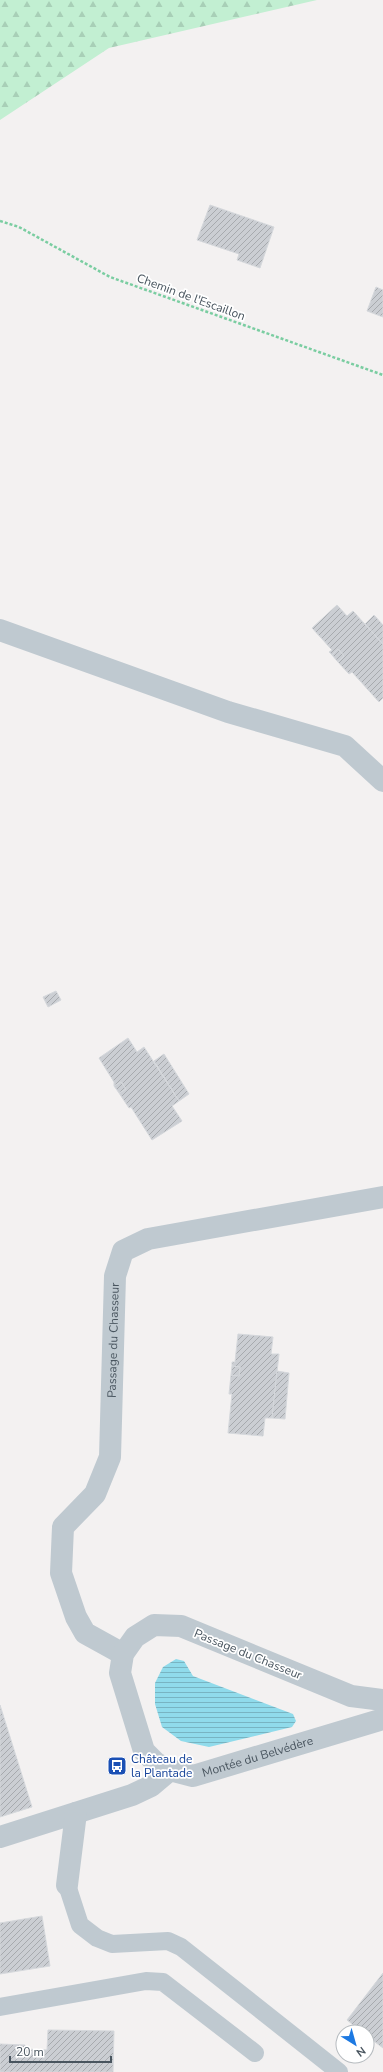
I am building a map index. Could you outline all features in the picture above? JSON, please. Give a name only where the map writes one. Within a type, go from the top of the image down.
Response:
[{"type":"street","points":[[0,630],[228,712],[345,746],[383,781]]},
{"type":"street","name":"Passage du Chasseur","points":[[123,1654],[85,1633],[76,1617],[61,1573],[63,1527],[95,1494],[110,1457],[115,1276],[123,1251],[148,1238],[383,1197]]},
{"type":"street","name":"Passage du Chasseur","points":[[170,1770],[156,1762],[144,1751],[120,1673],[123,1654],[135,1637],[154,1625],[181,1626],[351,1696],[383,1700]]},
{"type":"street","name":"Montée du Belvédère","points":[[170,1770],[193,1776],[383,1719]]},
{"type":"street","points":[[0,1837],[132,1795],[151,1786],[170,1770]]},
{"type":"street","points":[[67,1885],[76,1813]]},
{"type":"lane","points":[[67,1885],[80,1925],[97,1938],[112,1944],[168,1941],[181,1947],[340,2072]]},
{"type":"lane","points":[[0,2006],[146,1981],[163,1982],[255,2053]]},
{"type":"path","name":"Chemin de l'Escaillon","points":[[0,221],[19,228],[110,277],[383,375]]},
{"type":"green space","points":[[0,0],[317,0],[109,48],[0,120]]},
{"type":"water","points":[[176,1659],[184,1661],[193,1676],[293,1714],[296,1721],[292,1727],[209,1747],[181,1741],[162,1727],[155,1704],[155,1683],[163,1667]]},
{"type":"building","points":[[210,205],[274,227],[260,268],[237,260],[239,254],[197,240]]},
{"type":"building","points":[[376,287],[383,290],[383,317],[367,311]]},
{"type":"building","points":[[337,605],[347,616],[353,611],[383,644],[383,698],[379,702],[352,672],[349,674],[338,662],[344,656],[338,649],[332,655],[329,652],[332,650],[312,628]]},
{"type":"building","points":[[374,615],[383,625],[383,644],[365,624]]},
{"type":"building","points":[[338,649],[344,656],[338,662],[332,655]]},
{"type":"building","points":[[56,991],[61,1000],[48,1007],[43,997]]},
{"type":"building","points":[[128,1038],[137,1052],[144,1047],[179,1101],[172,1106],[182,1121],[152,1140],[131,1107],[129,1108],[119,1093],[126,1089],[121,1082],[114,1086],[114,1082],[99,1058]]},
{"type":"building","points":[[164,1054],[189,1094],[179,1101],[154,1061]]},
{"type":"building","points":[[121,1082],[126,1089],[119,1093],[114,1086]]},
{"type":"building","points":[[238,1334],[273,1337],[271,1354],[279,1354],[272,1418],[265,1418],[263,1436],[228,1433],[232,1394],[229,1394],[231,1375],[239,1376],[240,1367],[232,1366],[232,1362],[235,1362]]},
{"type":"building","points":[[232,1366],[240,1367],[239,1376],[231,1375]]},
{"type":"building","points":[[277,1371],[289,1373],[285,1419],[272,1418]]},
{"type":"building","points":[[0,1705],[32,1807],[0,1817]]},
{"type":"building","points":[[42,1916],[50,1966],[0,1974],[0,1923]]},
{"type":"building","points":[[383,1973],[383,2048],[375,2042],[375,2024],[352,2024],[347,2020]]},
{"type":"building","points":[[48,2030],[114,2031],[113,2072],[0,2072],[0,2044],[25,2045],[25,2049],[47,2050]]},
{"type":"place","name":"Château de la Plantade","points":[[117,1766]]}]
